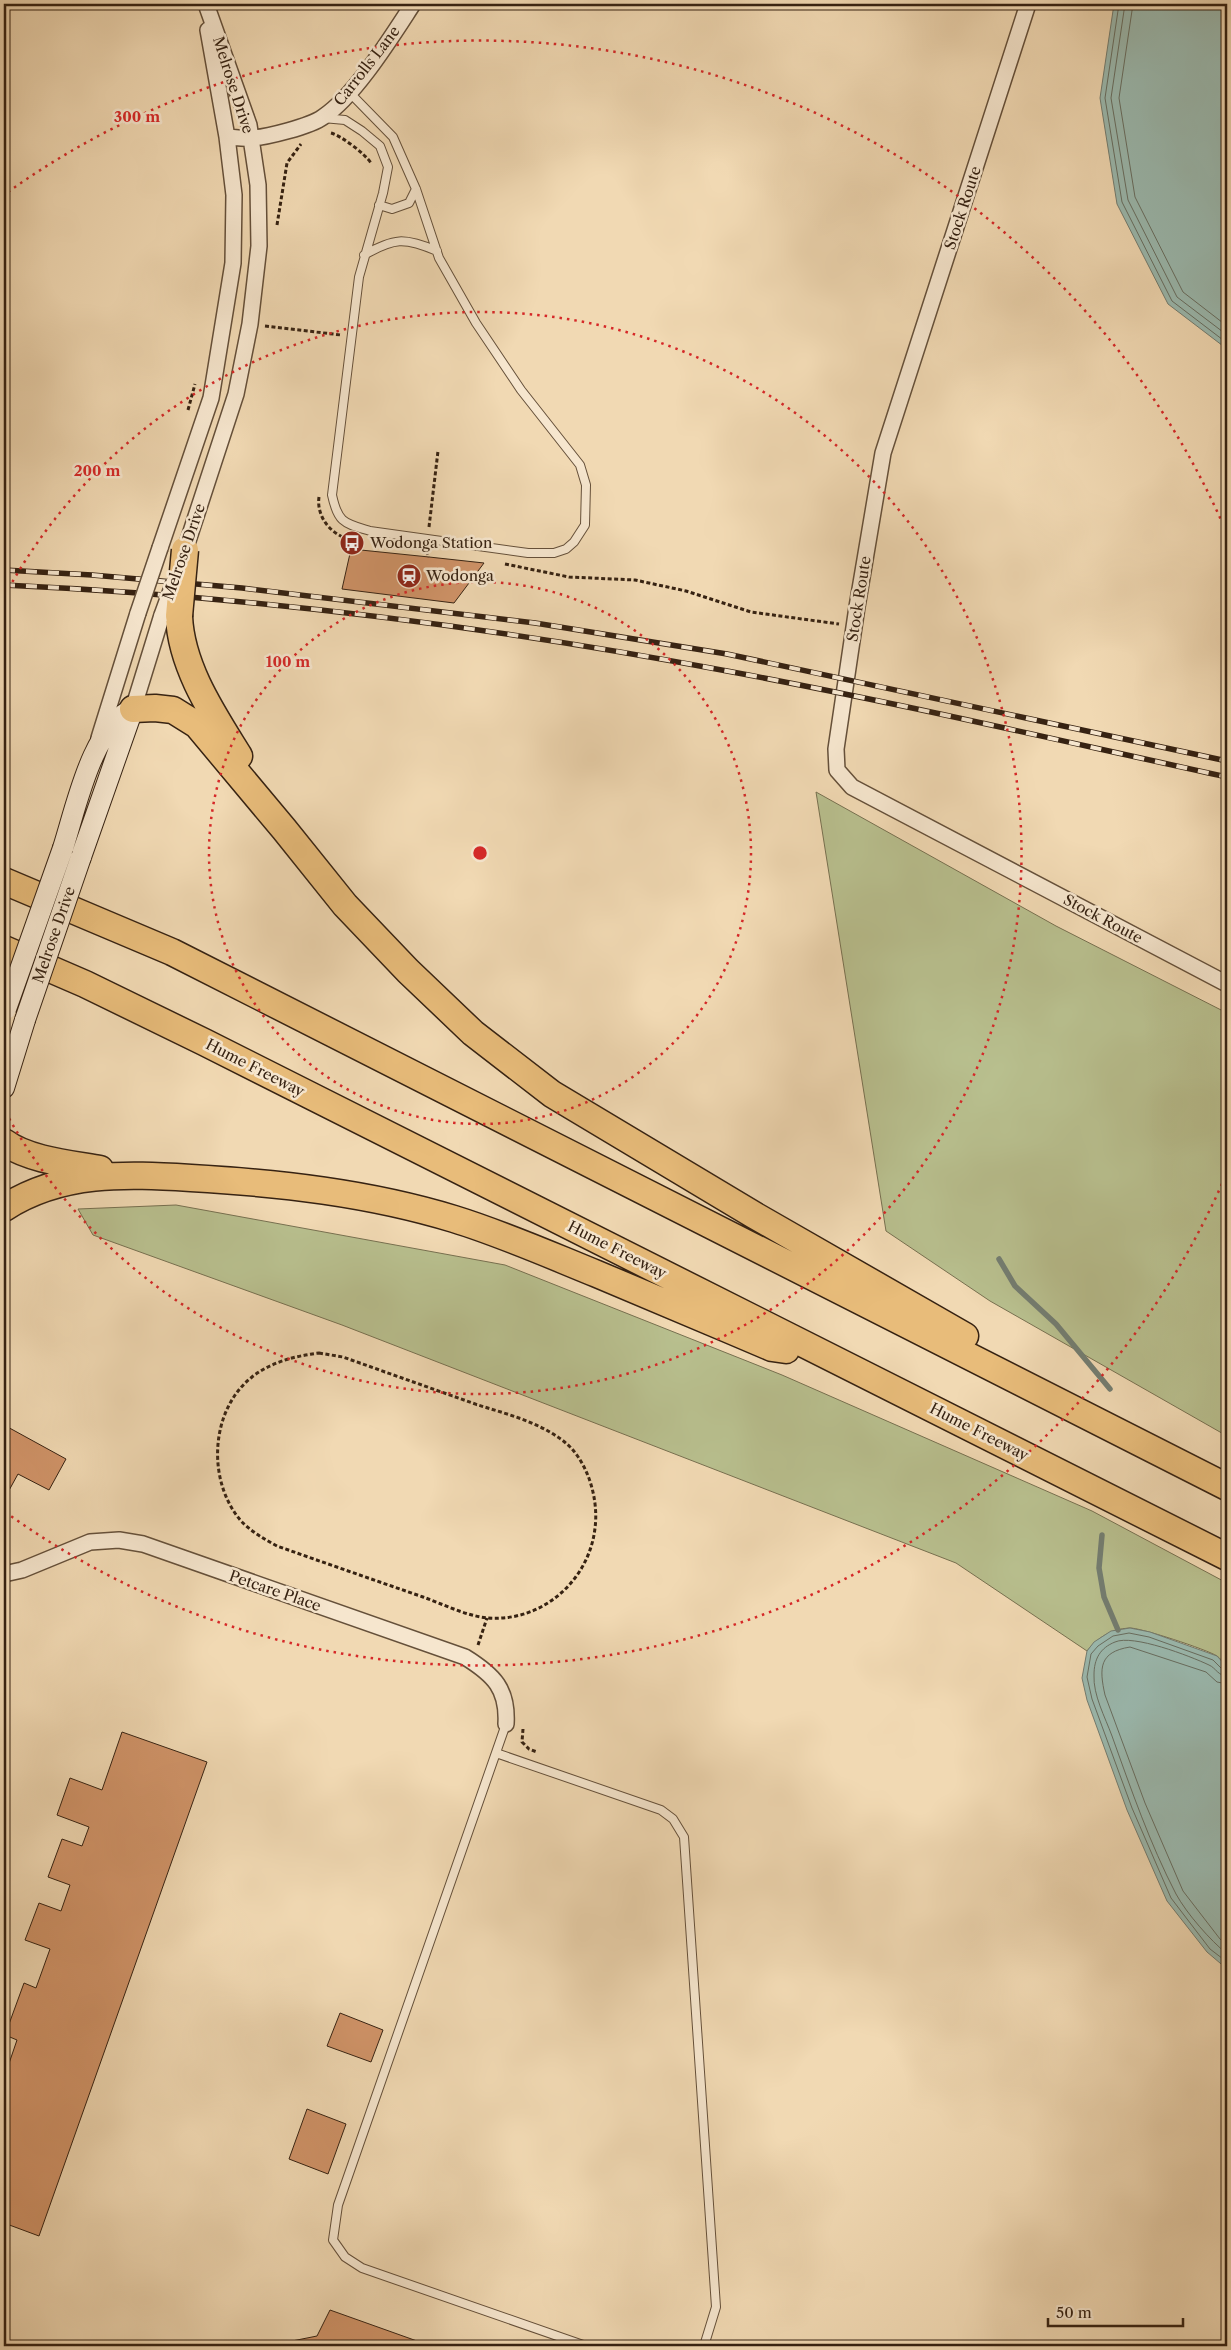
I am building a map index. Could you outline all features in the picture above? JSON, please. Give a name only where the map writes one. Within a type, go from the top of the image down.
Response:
[{"type":"highway","points":[[173,549],[171,616],[185,652],[201,690],[284,828]]},
{"type":"highway","points":[[133,709],[168,709],[192,720],[284,828],[345,905],[408,971],[473,1033],[552,1094],[754,1215],[1227,1486]]},
{"type":"highway","points":[[4,881],[172,952],[1227,1486]]},
{"type":"highway","name":"Hume Freeway","points":[[4,949],[85,984],[204,1042],[828,1358],[1227,1557]]},
{"type":"highway","points":[[4,1142],[10,1147],[46,1159],[130,1174],[268,1182],[367,1198],[454,1219],[550,1254],[772,1348],[828,1358]]},
{"type":"highway","points":[[4,1208],[43,1188],[82,1177],[130,1174]]},
{"type":"main road","points":[[96,747],[111,724],[121,715],[133,709]]},
{"type":"main road","name":"Melrose Drive","points":[[5,1013],[133,709]]},
{"type":"main road","name":"Melrose Drive","points":[[4,1088],[26,1020],[72,852],[96,747]]},
{"type":"street","name":"Melrose Drive","points":[[173,549],[220,354],[233,263],[234,195],[227,137],[205,4]]},
{"type":"street","name":"Melrose Drive","points":[[96,747],[138,613],[173,549],[227,426],[255,326],[259,246],[258,185],[249,125],[205,4]]},
{"type":"street","name":"Carrolls Lane","points":[[227,137],[251,138],[294,128],[323,118],[349,92],[383,50],[414,4]]},
{"type":"street","name":"Stock Route","points":[[1028,4],[883,453],[854,626],[836,749],[837,770],[852,787],[1227,984]]},
{"type":"street","name":"Melrose Drive","points":[[133,709],[171,616]]},
{"type":"street","name":"Petcare Place","points":[[4,1574],[22,1570],[90,1542],[119,1540],[143,1544],[465,1657],[488,1672],[503,1691],[507,1710],[506,1724]]},
{"type":"lane","points":[[323,118],[345,120],[362,131],[380,146],[388,167],[359,278],[332,495],[336,514],[349,525],[370,531],[528,553],[554,553],[566,549],[574,542],[585,525],[586,485],[580,465],[521,390],[481,330],[437,251],[416,190],[393,138],[349,92]]},
{"type":"lane","points":[[379,205],[392,209],[409,203],[416,190]]},
{"type":"lane","points":[[364,255],[385,243],[402,240],[420,244],[437,251]]},
{"type":"lane","points":[[506,1724],[338,2205],[333,2240],[345,2257],[362,2268],[586,2346]]},
{"type":"lane","points":[[496,1754],[661,1810],[673,1819],[684,1837],[716,2307],[704,2346]]},
{"type":"path","points":[[322,134],[338,135],[367,156],[376,169]]},
{"type":"path","points":[[276,229],[288,163],[300,145],[307,140]]},
{"type":"path","points":[[255,326],[342,336]]},
{"type":"path","points":[[340,345],[343,326]]},
{"type":"path","points":[[186,414],[197,376]]},
{"type":"path","points":[[429,558],[426,552],[438,451]]},
{"type":"path","points":[[319,495],[318,504],[323,517],[333,532],[342,539],[361,542]]},
{"type":"path","points":[[417,551],[435,554]]},
{"type":"path","points":[[499,564],[570,577],[635,580],[686,591],[751,612],[854,626]]},
{"type":"path","points":[[319,1353],[343,1357],[534,1424],[549,1431],[574,1450],[589,1478],[595,1508],[594,1538],[590,1553],[583,1567],[565,1590],[545,1606],[516,1617],[487,1618],[276,1546],[262,1538],[241,1521],[222,1487],[218,1443],[226,1413],[250,1378],[273,1364],[289,1358],[319,1353]]},
{"type":"path","points":[[484,1649],[478,1645],[487,1618]]},
{"type":"path","points":[[523,1725],[522,1742],[529,1749],[538,1752]]},
{"type":"green space","points":[[816,792],[1056,926],[1227,1013],[1227,1436],[990,1301],[886,1231]]},
{"type":"green space","points":[[176,1205],[505,1265],[782,1375],[1092,1511],[1227,1583],[1227,1667],[1218,1657],[1211,1653],[1173,1639],[1129,1628],[1110,1632],[1095,1642],[1087,1651],[956,1563],[342,1325],[93,1235],[78,1209]]},
{"type":"water","points":[[1114,4],[1227,4],[1227,349],[1168,304],[1117,204],[1100,98]]},
{"type":"water","points":[[1130,1628],[1150,1632],[1217,1656],[1227,1667],[1227,1969],[1207,1952],[1167,1901],[1127,1810],[1087,1700],[1082,1678],[1087,1651],[1094,1642],[1111,1631]]},
{"type":"building","name":"Wodonga","points":[[351,549],[484,563],[454,603],[342,589]]},
{"type":"building","points":[[4,1425],[66,1459],[49,1490],[18,1474],[7,1494],[4,1493]]},
{"type":"building","points":[[122,1732],[207,1762],[39,2236],[4,2223],[4,2078],[17,2040],[5,2035],[24,1983],[36,1988],[50,1949],[25,1940],[39,1903],[61,1911],[70,1885],[48,1877],[62,1839],[82,1846],[89,1827],[57,1815],[70,1778],[102,1790]]},
{"type":"building","points":[[340,2013],[383,2030],[371,2062],[327,2046]]},
{"type":"building","points":[[307,2109],[346,2124],[328,2174],[289,2159]]},
{"type":"building","points":[[330,2310],[431,2346],[267,2346],[317,2336]]},
{"type":"waterway","points":[[999,1259],[1015,1286],[1056,1324],[1110,1389]]},
{"type":"waterway","points":[[1102,1535],[1099,1568],[1104,1597],[1118,1630]]},
{"type":"railway","points":[[4,570],[92,575],[242,588],[535,623],[727,654],[1227,761]]},
{"type":"railway","points":[[4,585],[95,590],[276,605],[367,615],[547,640],[727,671],[853,696],[1227,777]]},
{"type":"place","name":"Wodonga Station","points":[[352,543]]},
{"type":"place","name":"Wodonga","points":[[409,576]]}]
